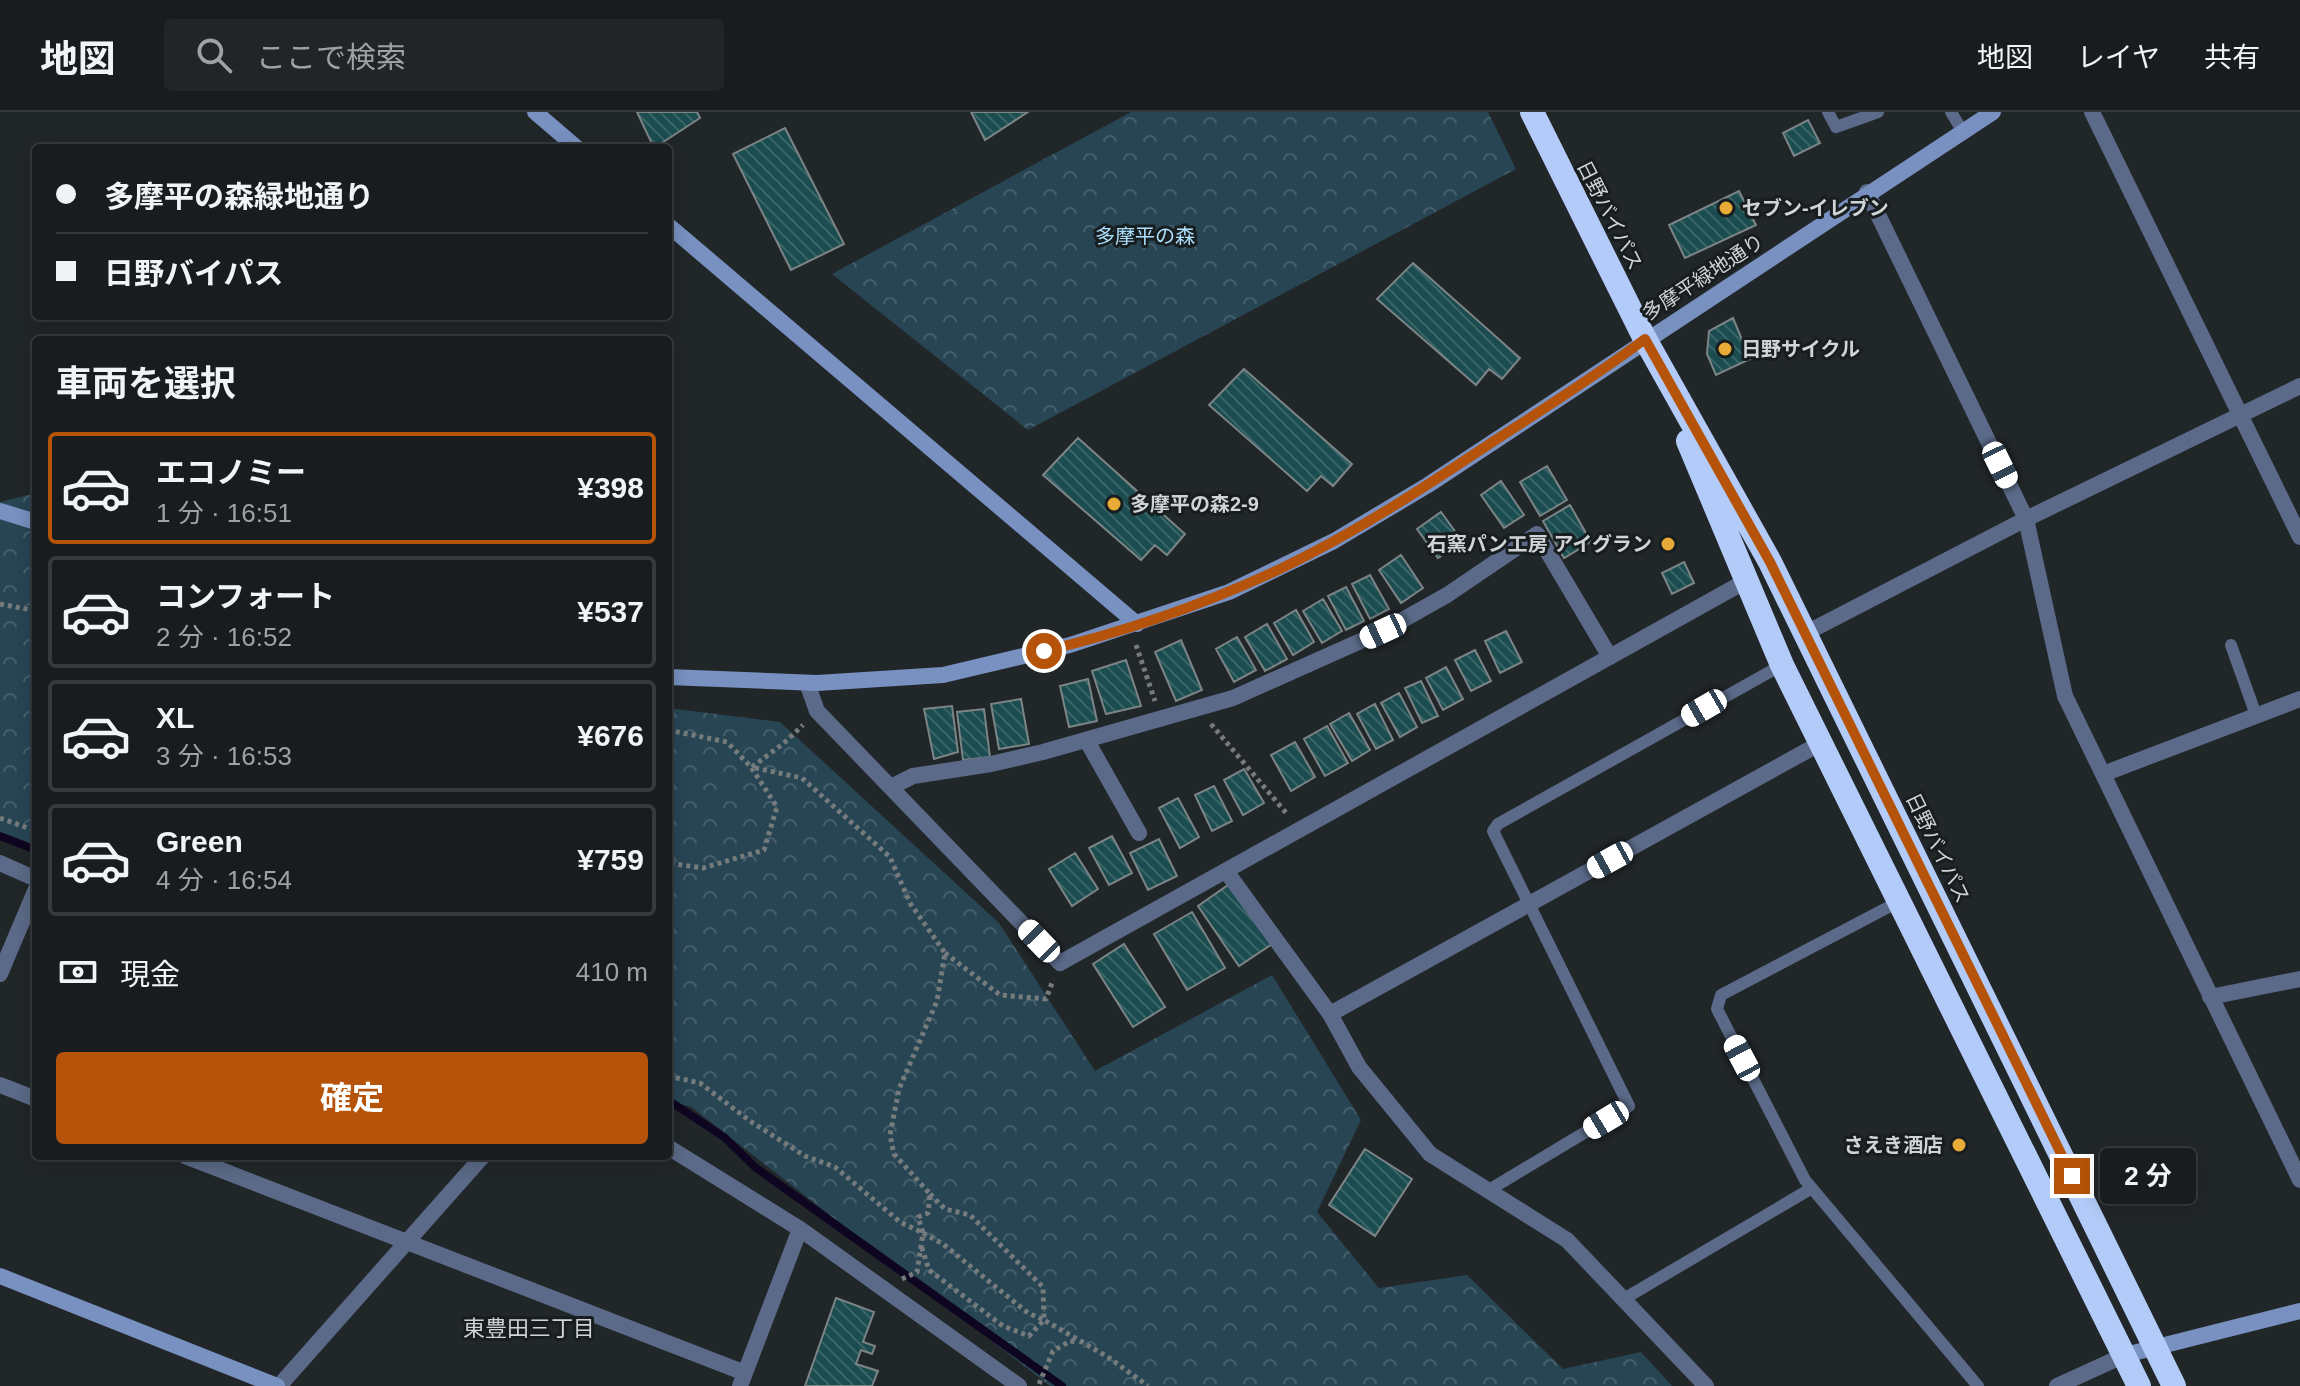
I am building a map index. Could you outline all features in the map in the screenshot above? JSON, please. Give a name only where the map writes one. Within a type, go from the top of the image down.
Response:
[{"type":"highway","name":"日野バイパス","points":[[1532,112],[1645,339],[1770,562],[1806,633],[2174,1386]]},
{"type":"highway","name":"日野バイパス","points":[[1645,339],[1782,665],[2139,1386]]},
{"type":"street","points":[[535,112],[572,144]]},
{"type":"street","name":"多摩平緑地通り","points":[[672,677],[807,683],[943,675],[1070,645],[1229,592],[1334,541],[1428,485],[1867,192],[1993,112]]},
{"type":"street","points":[[2092,112],[2300,537]]},
{"type":"street","points":[[1867,192],[2026,519],[2065,696],[2300,1180]]},
{"type":"street","points":[[672,228],[1137,624]]},
{"type":"street","points":[[1806,633],[2026,519],[2300,386]]},
{"type":"street","points":[[0,511],[32,521]]},
{"type":"street","points":[[891,787],[913,776],[991,764],[1087,741],[1233,698],[1383,631],[1447,595],[1537,534],[1610,657]]},
{"type":"street","points":[[807,683],[817,711],[1060,963],[1746,581]]},
{"type":"street","points":[[2103,774],[2300,699]]},
{"type":"street","points":[[1087,741],[1139,833]]},
{"type":"street","points":[[1330,1014],[1821,743]]},
{"type":"street","points":[[0,863],[32,877]]},
{"type":"street","points":[[1226,871],[1330,1014],[1359,1067],[1430,1154],[1567,1240],[1706,1386]]},
{"type":"street","points":[[0,974],[32,898]]},
{"type":"street","points":[[2210,997],[2300,979]]},
{"type":"street","points":[[0,1085],[32,1097]]},
{"type":"street","points":[[672,1149],[800,1229],[1019,1386]]},
{"type":"street","points":[[195,1160],[407,1241],[742,1379],[800,1229]]},
{"type":"street","points":[[0,1276],[278,1386],[479,1160]]},
{"type":"street","points":[[2057,1386],[2155,1345],[2300,1311]]},
{"type":"lane","points":[[1828,112],[1836,127],[1878,112]]},
{"type":"lane","points":[[1951,112],[1963,132]]},
{"type":"lane","points":[[2231,645],[2256,715]]},
{"type":"lane","points":[[1489,1190],[1629,1106],[1493,831],[1498,824],[1782,665]]},
{"type":"lane","points":[[1900,901],[1721,995],[1717,1009],[1805,1180],[1978,1386]]},
{"type":"lane","points":[[1622,1300],[1812,1188]]},
{"type":"path","points":[[0,604],[32,610]]},
{"type":"path","points":[[1136,645],[1161,719]]},
{"type":"path","points":[[1197,709],[1300,829]]},
{"type":"path","points":[[751,767],[784,743],[817,711]]},
{"type":"path","points":[[672,731],[727,742],[751,767],[777,807],[764,850],[703,868],[672,864]]},
{"type":"path","points":[[751,767],[802,778],[890,857],[910,903],[945,953],[1000,995],[1046,999],[1060,963]]},
{"type":"path","points":[[0,818],[32,830]]},
{"type":"path","points":[[921,1245],[929,1270],[1003,1326],[1029,1336],[1044,1320],[1043,1287],[970,1215],[945,1209],[894,1154],[890,1135],[899,1089],[937,1001],[945,953]]},
{"type":"path","points":[[672,1077],[700,1083],[750,1121],[805,1156],[835,1167],[900,1222],[943,1244],[1028,1313],[1108,1357],[1148,1386]]},
{"type":"path","points":[[883,1289],[917,1272],[923,1233],[918,1217],[928,1213],[930,1194]]},
{"type":"path","points":[[1038,1386],[1053,1351],[1070,1341],[1081,1343]]},
{"type":"green space","name":"多摩平の森","points":[[1131,112],[1488,112],[1516,169],[1028,430],[832,274]]},
{"type":"green space","points":[[32,494],[32,847],[0,835],[0,502]]},
{"type":"green space","points":[[672,708],[780,722],[999,923],[1095,1071],[1272,975],[1361,1120],[1317,1212],[1379,1288],[1467,1275],[1563,1369],[1641,1352],[1672,1386],[1050,1386],[691,1107],[672,1102]]},
{"type":"building","points":[[637,112],[697,112],[700,118],[660,144],[652,144]]},
{"type":"building","points":[[971,112],[1028,112],[985,140]]},
{"type":"building","points":[[1808,120],[1820,143],[1794,156],[1783,133]]},
{"type":"building","points":[[785,128],[844,244],[791,270],[733,154]]},
{"type":"building","name":"セブン-イレブン","points":[[1739,191],[1756,225],[1685,258],[1669,225]]},
{"type":"building","points":[[1413,263],[1520,358],[1502,379],[1489,369],[1476,385],[1377,299]]},
{"type":"building","points":[[1733,318],[1750,359],[1716,375],[1707,354],[1709,331]]},
{"type":"building","points":[[1244,369],[1352,464],[1333,486],[1321,476],[1307,491],[1209,405]]},
{"type":"building","name":"多摩平の森2-9","points":[[1078,438],[1185,534],[1167,555],[1155,545],[1141,560],[1043,475]]},
{"type":"building","points":[[1547,466],[1567,500],[1540,516],[1520,482]]},
{"type":"building","points":[[1501,481],[1524,515],[1504,528],[1481,495]]},
{"type":"building","points":[[1570,505],[1591,542],[1564,558],[1543,521]]},
{"type":"building","points":[[1441,512],[1462,541],[1438,558],[1417,529]]},
{"type":"building","points":[[1401,555],[1423,588],[1401,603],[1379,570]]},
{"type":"building","points":[[1684,562],[1694,583],[1672,594],[1662,573]]},
{"type":"building","points":[[1370,575],[1389,609],[1370,619],[1352,584]]},
{"type":"building","points":[[1346,587],[1364,621],[1346,630],[1328,596]]},
{"type":"building","points":[[1323,599],[1342,631],[1322,643],[1303,611]]},
{"type":"building","points":[[1296,610],[1314,642],[1293,655],[1274,623]]},
{"type":"building","points":[[1267,624],[1287,659],[1265,671],[1245,637]]},
{"type":"building","points":[[1506,631],[1522,662],[1500,673],[1485,641]]},
{"type":"building","points":[[1237,637],[1256,670],[1234,682],[1216,649]]},
{"type":"building","points":[[1181,640],[1202,690],[1176,701],[1155,652]]},
{"type":"building","points":[[1475,650],[1491,681],[1471,691],[1455,660]]},
{"type":"building","points":[[1126,660],[1141,706],[1106,714],[1092,671]]},
{"type":"building","points":[[1446,667],[1463,699],[1443,710],[1426,678]]},
{"type":"building","points":[[1088,679],[1097,721],[1069,727],[1060,686]]},
{"type":"building","points":[[1421,681],[1438,716],[1422,723],[1405,688]]},
{"type":"building","points":[[1399,693],[1417,727],[1400,737],[1381,703]]},
{"type":"building","points":[[1021,699],[1029,744],[999,749],[991,704]]},
{"type":"building","points":[[1375,704],[1393,740],[1376,749],[1357,714]]},
{"type":"building","points":[[952,706],[958,752],[934,759],[924,709]]},
{"type":"building","points":[[984,709],[990,757],[963,760],[957,712]]},
{"type":"building","points":[[1349,713],[1370,750],[1352,761],[1330,724]]},
{"type":"building","points":[[1327,726],[1348,763],[1325,776],[1304,739]]},
{"type":"building","points":[[1295,742],[1315,777],[1291,791],[1271,755]]},
{"type":"building","points":[[1244,769],[1264,803],[1243,815],[1224,780]]},
{"type":"building","points":[[1214,786],[1232,821],[1212,831],[1195,795]]},
{"type":"building","points":[[1178,798],[1199,837],[1180,848],[1159,808]]},
{"type":"building","points":[[1112,836],[1132,873],[1109,885],[1089,848]]},
{"type":"building","points":[[1159,839],[1177,876],[1148,890],[1130,853]]},
{"type":"building","points":[[1075,853],[1098,889],[1072,906],[1049,869]]},
{"type":"building","points":[[1231,883],[1272,944],[1239,966],[1198,906]]},
{"type":"building","points":[[1192,912],[1225,968],[1187,990],[1154,934]]},
{"type":"building","points":[[1124,944],[1165,1007],[1133,1027],[1093,964]]},
{"type":"building","points":[[1365,1149],[1412,1179],[1375,1236],[1329,1205]]},
{"type":"building","points":[[836,1298],[874,1312],[863,1342],[875,1346],[872,1354],[861,1350],[856,1364],[878,1371],[872,1386],[805,1386]]},
{"type":"waterway","points":[[0,836],[32,848]]},
{"type":"waterway","points":[[672,1103],[724,1137],[756,1168],[1062,1386]]},
{"type":"place","name":"セブン-イレブン","points":[[1726,208]]},
{"type":"place","name":"日野サイクル","points":[[1725,349]]},
{"type":"place","name":"多摩平の森2-9","points":[[1114,504]]},
{"type":"place","name":"石窯パン工房 アイグラン","points":[[1668,544]]},
{"type":"place","name":"さえき酒店","points":[[1959,1145]]},
{"type":"district","name":"東豊田三丁目","points":[[529,1328]]},
{"type":"route","points":[[1044,651],[1137,624],[1229,592],[1282,568],[1428,485],[1645,339],[1770,562],[2072,1176]]}]
